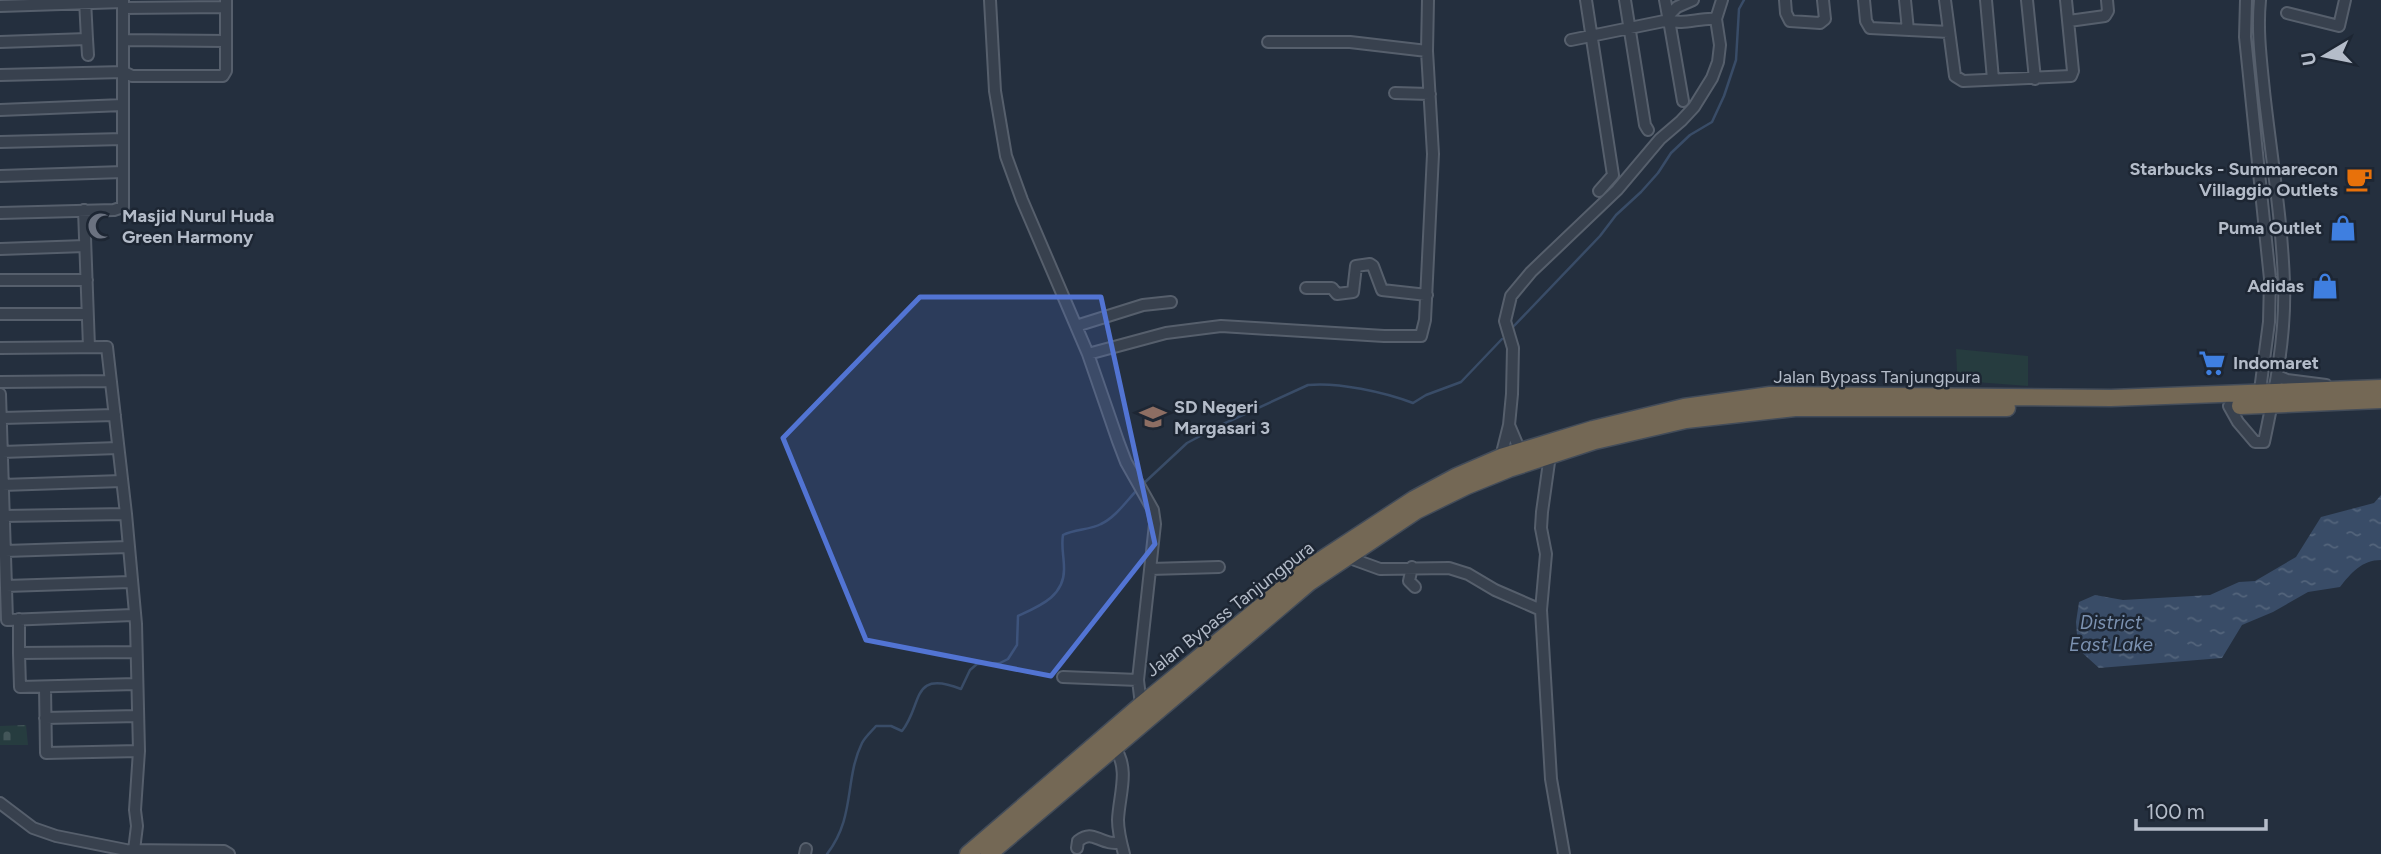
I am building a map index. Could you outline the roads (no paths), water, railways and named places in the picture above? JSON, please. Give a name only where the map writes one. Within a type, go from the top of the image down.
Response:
[{"type":"highway","name":"Jalan Bypass Tanjungpura","points":[[989,854],[1310,582],[1416,511],[1478,481],[1550,455],[1595,441],[1686,420],[1795,408],[2229,406],[2343,390],[2381,388]]},
{"type":"highway","name":"Jalan Bypass Tanjungpura","points":[[968,854],[1141,705],[1304,571],[1414,499],[1501,457],[1593,429],[1684,407],[1770,395],[2381,400]]},
{"type":"street","points":[[990,0],[995,91],[1006,156],[1088,354],[1118,441],[1153,510],[1155,524],[1138,680],[1141,705]]},
{"type":"street","points":[[1088,354],[1166,333],[1221,326],[1418,337],[1422,334],[1427,295],[1433,154],[1427,51],[1428,0]]},
{"type":"street","points":[[1586,0],[1614,175],[1599,191]]},
{"type":"street","points":[[1625,0],[1648,131]]},
{"type":"street","points":[[1665,0],[1683,102]]},
{"type":"street","points":[[1571,40],[1668,18],[1677,7],[1693,0]]},
{"type":"street","points":[[1501,457],[1508,425],[1514,355],[1505,321],[1511,296],[1531,272],[1617,190],[1660,139],[1693,107],[1712,78],[1718,62],[1720,45],[1716,19],[1722,0]]},
{"type":"street","points":[[1785,0],[1788,19],[1793,22],[1820,23],[1825,19],[1823,0]]},
{"type":"street","points":[[1864,0],[1868,26],[1875,29],[1949,32]]},
{"type":"street","points":[[1905,0],[1908,30]]},
{"type":"street","points":[[1945,0],[1956,79],[1963,81],[2071,76],[2073,71],[2066,0]]},
{"type":"street","points":[[1986,0],[1993,79]]},
{"type":"street","points":[[2027,0],[2035,79]]},
{"type":"street","points":[[2068,21],[2107,14],[2107,0]]},
{"type":"street","points":[[2229,406],[2238,422],[2260,442],[2263,400],[2261,375],[2269,321],[2270,279],[2245,37],[2246,0]]},
{"type":"street","points":[[2260,0],[2258,35],[2284,280],[2278,376],[2263,400]]},
{"type":"street","points":[[2287,13],[2339,26],[2345,0]]},
{"type":"street","points":[[85,2],[88,55]]},
{"type":"street","points":[[0,6],[85,2],[226,4],[226,71],[223,76],[132,76],[124,72],[0,75]]},
{"type":"street","points":[[0,213],[118,210],[123,207],[123,4]]},
{"type":"street","points":[[1668,18],[1676,23],[1716,19]]},
{"type":"street","points":[[0,42],[87,39]]},
{"type":"street","points":[[124,40],[226,41]]},
{"type":"street","points":[[1268,43],[1350,42],[1427,51]]},
{"type":"street","points":[[1395,93],[1430,94]]},
{"type":"street","points":[[0,110],[123,105]]},
{"type":"street","points":[[2255,128],[2268,126]]},
{"type":"street","points":[[0,142],[123,139]]},
{"type":"street","points":[[0,176],[123,172]]},
{"type":"street","points":[[84,211],[89,347]]},
{"type":"street","points":[[0,249],[85,246]]},
{"type":"street","points":[[1306,288],[1333,288],[1337,294],[1353,292],[1356,266],[1370,264],[1382,290],[1427,295]]},
{"type":"street","points":[[0,280],[86,280]]},
{"type":"street","points":[[1076,326],[1143,305],[1171,302]]},
{"type":"street","points":[[0,314],[86,313]]},
{"type":"street","points":[[0,348],[107,347],[136,624],[139,751],[134,850]]},
{"type":"street","points":[[2278,376],[2343,390]]},
{"type":"street","points":[[0,382],[111,381]]},
{"type":"street","points":[[0,394],[7,620],[134,615]]},
{"type":"street","points":[[2,418],[114,415]]},
{"type":"street","points":[[1508,425],[1520,451]]},
{"type":"street","points":[[2,452],[118,448]]},
{"type":"street","points":[[1550,455],[1541,528],[1546,554],[1541,610],[1551,779],[1564,854]]},
{"type":"street","points":[[2,485],[122,481]]},
{"type":"street","points":[[3,516],[126,514]]},
{"type":"street","points":[[5,551],[128,547]]},
{"type":"street","points":[[1348,556],[1380,569],[1449,568],[1468,574],[1495,590],[1541,610]]},
{"type":"street","points":[[1150,569],[1219,567]]},
{"type":"street","points":[[1412,567],[1409,581],[1415,587]]},
{"type":"street","points":[[6,586],[130,582]]},
{"type":"street","points":[[19,619],[20,687],[136,684]]},
{"type":"street","points":[[19,653],[136,652]]},
{"type":"street","points":[[1063,677],[1138,680]]},
{"type":"street","points":[[44,687],[46,753],[139,751]]},
{"type":"street","points":[[45,718],[138,716]]},
{"type":"street","points":[[1077,848],[1078,841],[1095,835],[1123,848],[1118,816],[1124,774],[1121,757],[1115,748]]},
{"type":"street","points":[[0,803],[44,833],[134,850],[224,850],[229,854]]},
{"type":"water","name":"District East Lake","points":[[2381,495],[2381,560],[2363,565],[2340,587],[2308,592],[2273,612],[2242,625],[2222,658],[2099,668],[2078,649],[2076,622],[2079,602],[2095,595],[2123,600],[2210,595],[2239,582],[2255,581],[2296,557],[2321,517],[2374,503]]},
{"type":"waterway","points":[[1512,328],[1600,236],[1616,215],[1641,192],[1671,153],[1690,135],[1712,122],[1736,60],[1739,9],[1744,0]]},
{"type":"waterway","points":[[1143,484],[1187,443],[1308,385],[1361,389],[1413,403],[1426,395],[1461,382],[1502,339]]},
{"type":"waterway","points":[[827,854],[842,826],[853,771],[867,736],[876,726],[891,726],[902,731],[925,687],[933,683],[961,689],[970,670],[977,664],[1000,663],[1008,659],[1017,645],[1018,616],[1050,599],[1060,586],[1064,568],[1063,535],[1106,521],[1138,489]]},
{"type":"place","name":"Starbucks - Summarecon Villaggio Outlets","points":[[2359,179]]},
{"type":"place","name":"Masjid Nurul Huda Green Harmony","points":[[101,226]]},
{"type":"place","name":"Puma Outlet","points":[[2343,228]]},
{"type":"place","name":"Adidas","points":[[2325,286]]},
{"type":"place","name":"Indomaret","points":[[2212,363]]},
{"type":"place","name":"SD Negeri Margasari 3","points":[[1153,417]]}]
